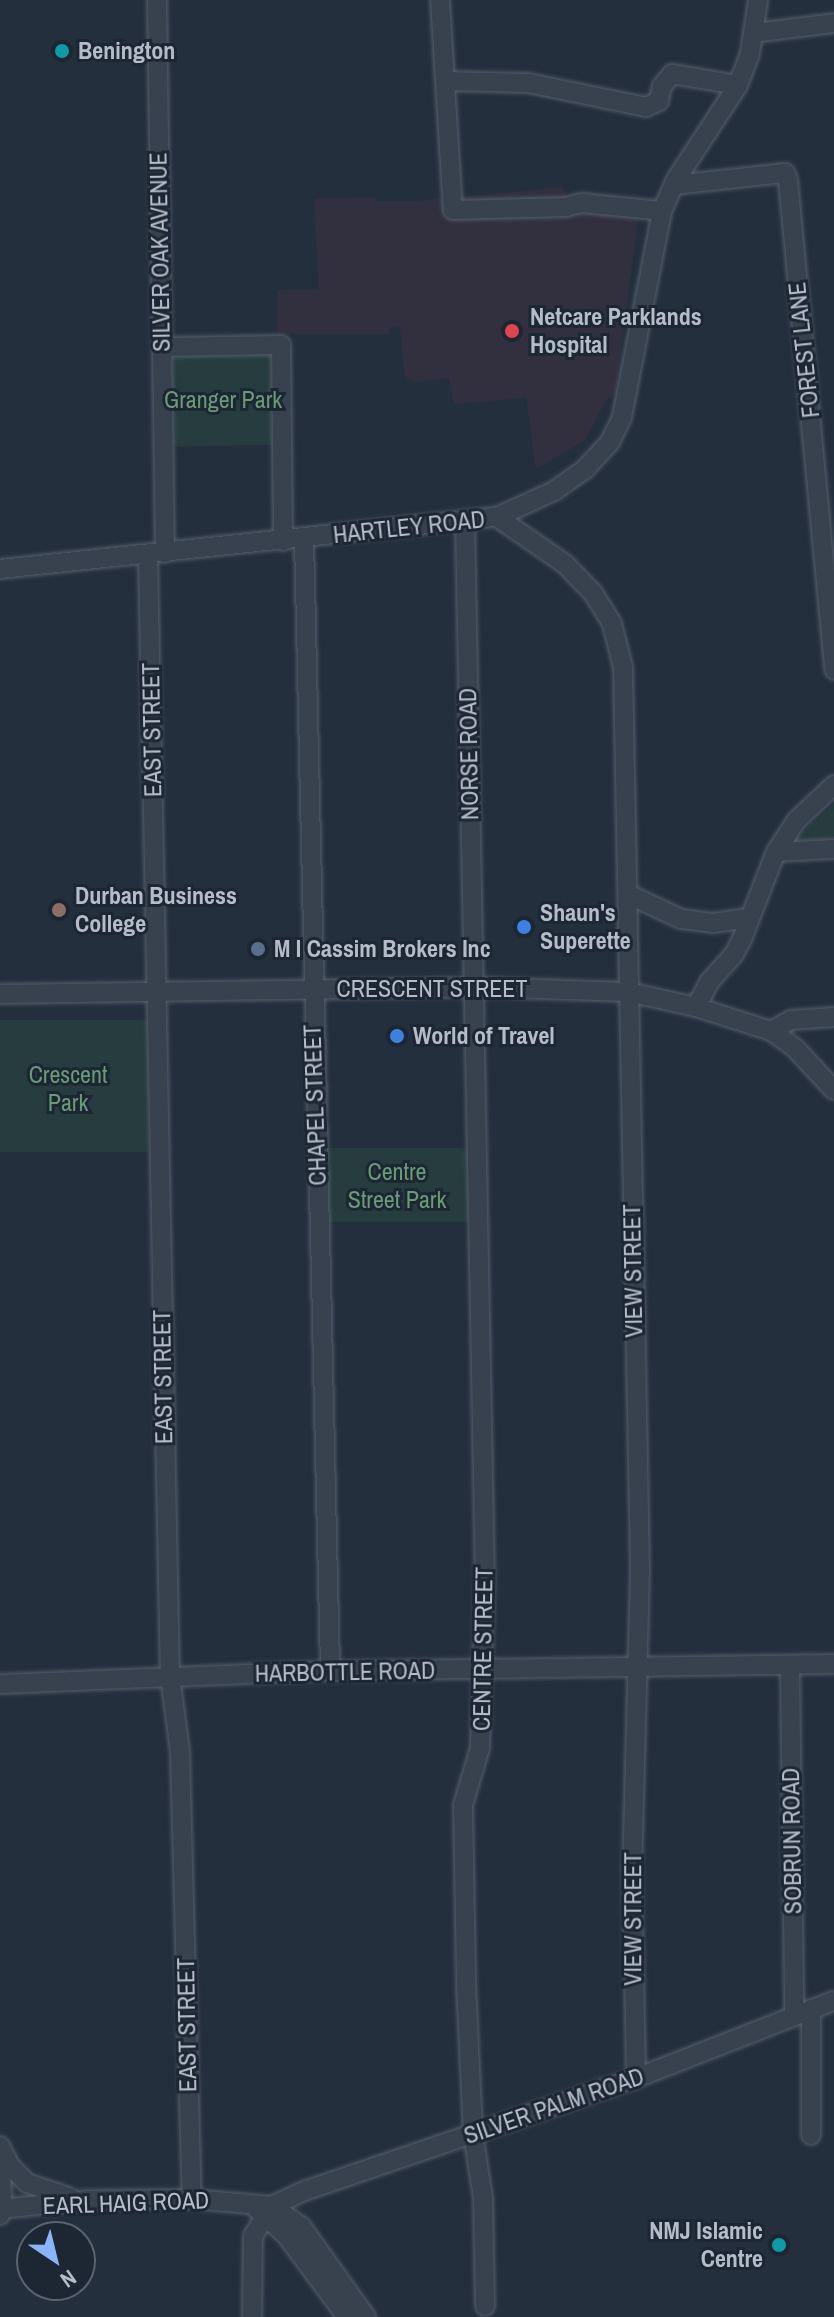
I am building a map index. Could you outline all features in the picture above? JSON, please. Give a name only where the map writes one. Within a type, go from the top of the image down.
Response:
[{"type":"street","name":"SILVER OAK AVENUE","points":[[157,0],[162,347],[157,554]]},
{"type":"street","points":[[440,0],[453,210],[566,207],[581,203],[662,211]]},
{"type":"street","name":"HARTLEY ROAD","points":[[0,569],[497,517],[554,491],[585,469],[610,442],[622,417],[662,211],[674,185],[738,85],[754,33],[758,0]]},
{"type":"street","points":[[754,33],[834,23]]},
{"type":"street","points":[[446,81],[528,83],[646,107],[659,101],[662,86],[672,74],[738,85]]},
{"type":"street","name":"FOREST LANE","points":[[674,185],[785,173],[834,670]]},
{"type":"street","points":[[162,347],[281,345],[283,541]]},
{"type":"street","name":"VIEW STREET","points":[[497,517],[580,578],[612,624],[620,645],[630,895],[628,992],[640,1571],[632,1867],[636,2078]]},
{"type":"street","name":"NORSE ROAD","points":[[465,521],[475,987]]},
{"type":"street","name":"CHAPEL STREET","points":[[304,539],[330,1671]]},
{"type":"street","name":"EAST STREET","points":[[157,554],[156,992],[170,1676],[180,1752],[192,2199]]},
{"type":"street","points":[[696,1007],[710,981],[734,954],[776,852],[797,820],[834,785]]},
{"type":"street","points":[[776,852],[834,849]]},
{"type":"street","points":[[630,895],[681,919],[713,923],[749,918]]},
{"type":"street","name":"CRESCENT STREET","points":[[0,994],[475,987],[628,992],[696,1007],[771,1031],[795,1048],[834,1090]]},
{"type":"street","name":"CENTRE STREET","points":[[475,987],[476,1233],[485,1578],[480,1748],[463,1805],[473,2134],[483,2198],[485,2306]]},
{"type":"street","points":[[771,1031],[791,1020],[834,1017]]},
{"type":"street","name":"HARBOTTLE ROAD","points":[[0,1684],[330,1671],[834,1664]]},
{"type":"street","name":"SOBRUN ROAD","points":[[790,1666],[803,2012],[811,2135]]},
{"type":"street","name":"SILVER PALM ROAD","points":[[269,2210],[307,2190],[636,2078],[834,2001]]},
{"type":"street","points":[[0,2148],[10,2166],[27,2183],[58,2196],[88,2200]]},
{"type":"street","points":[[0,2148],[1,2211]]},
{"type":"street","name":"EARL HAIG ROAD","points":[[1,2211],[88,2200],[192,2199],[248,2203],[301,2226],[366,2317]]},
{"type":"street","points":[[252,2317],[251,2244],[257,2225],[269,2210]]},
{"type":"street","name":"EARL HAIG ROAD","points":[[269,2210],[347,2317]]},
{"type":"shaded area","name":"Netcare Parklands Hospital","points":[[562,187],[574,210],[638,219],[615,395],[606,400],[585,440],[536,469],[526,398],[454,404],[449,378],[412,382],[412,379],[405,379],[400,327],[390,328],[389,334],[277,334],[278,290],[319,289],[314,199],[375,197],[376,201],[416,201]]},
{"type":"green space","name":"Granger Park","points":[[271,355],[273,445],[174,447],[172,357]]},
{"type":"green space","points":[[834,804],[834,838],[795,841],[808,827]]},
{"type":"green space","name":"Crescent Park","points":[[0,1020],[148,1020],[148,1152],[0,1152]]},
{"type":"green space","name":"Centre Street Park","points":[[327,1148],[468,1148],[468,1222],[327,1222]]},
{"type":"place","name":"Benington","points":[[62,51]]},
{"type":"place","name":"Netcare Parklands Hospital","points":[[512,331]]},
{"type":"place","name":"Durban Business College","points":[[59,910]]},
{"type":"place","name":"Shaun's Superette","points":[[524,927]]},
{"type":"place","name":"M I Cassim Brokers Inc","points":[[258,949]]},
{"type":"place","name":"World of Travel","points":[[397,1036]]},
{"type":"place","name":"NMJ Islamic Centre","points":[[779,2245]]}]
